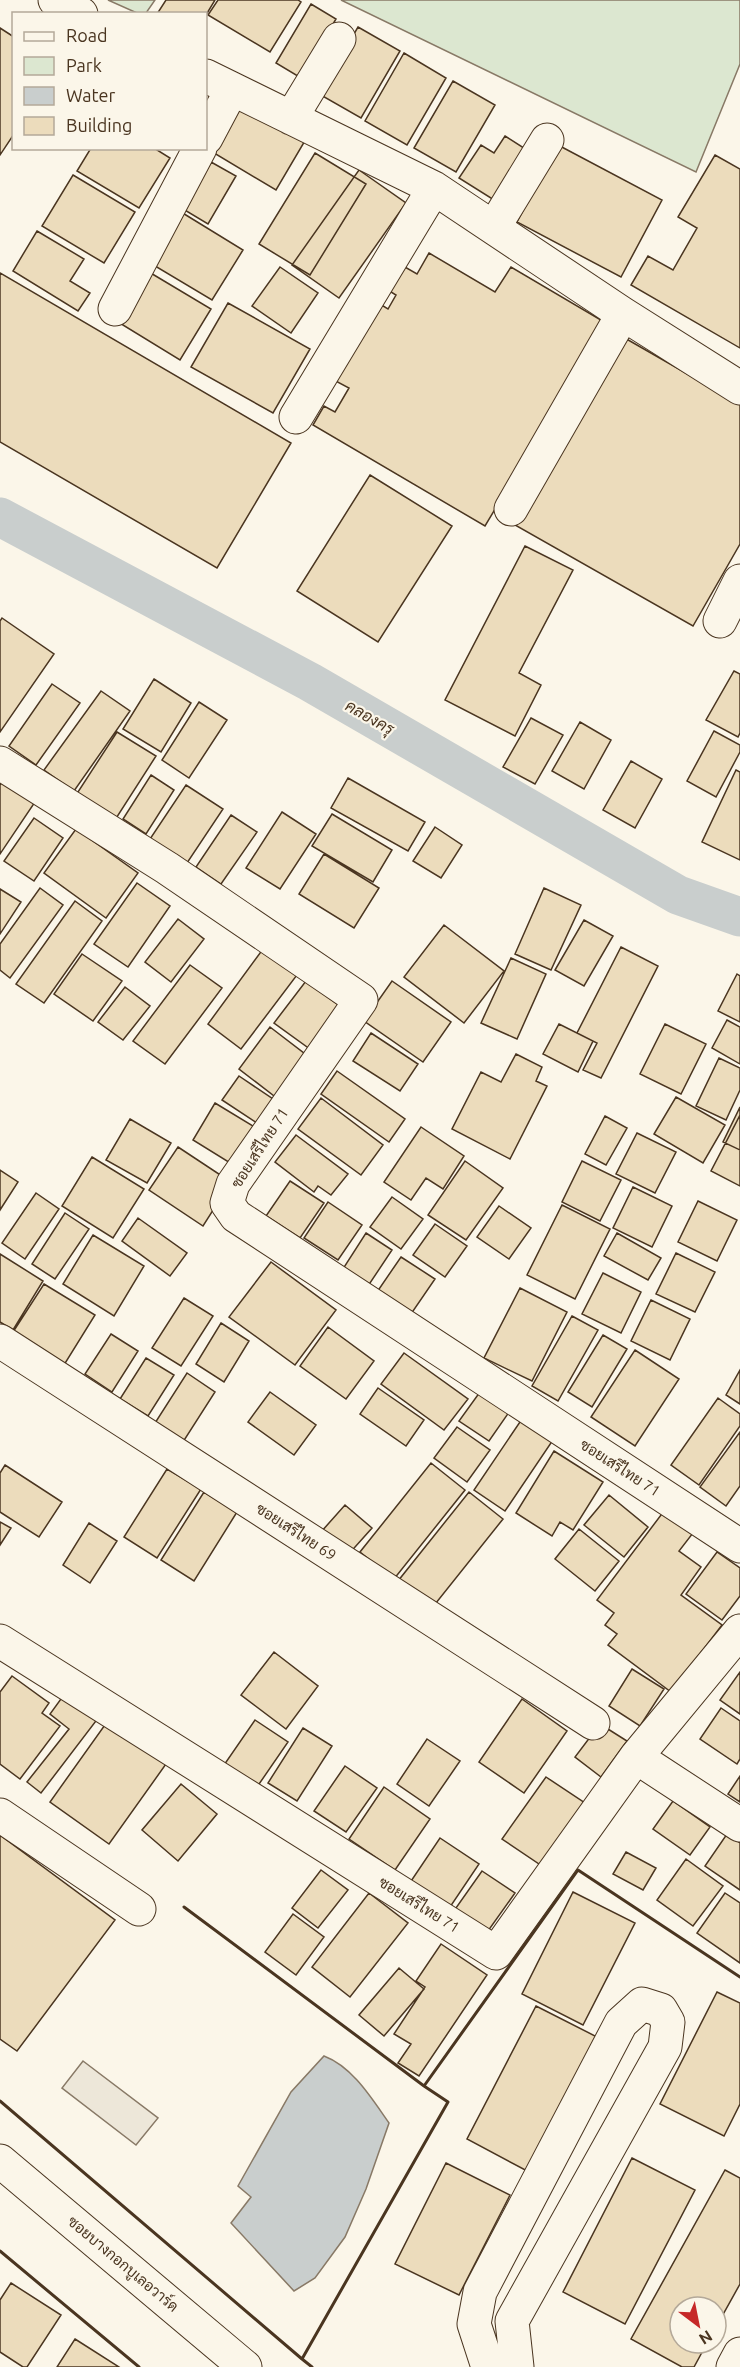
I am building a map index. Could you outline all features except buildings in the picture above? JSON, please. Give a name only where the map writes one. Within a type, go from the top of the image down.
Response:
[{"type":"street","points":[[56,0],[77,12]]},
{"type":"street","points":[[291,118],[339,39]]},
{"type":"street","points":[[207,134],[219,82],[434,188],[623,314],[740,388]]},
{"type":"street","points":[[494,227],[547,140]]},
{"type":"street","points":[[115,309],[199,150]]},
{"type":"street","points":[[296,417],[434,188]]},
{"type":"street","points":[[511,509],[623,314]]},
{"type":"street","points":[[720,621],[740,581]]},
{"type":"street","name":"ซอยเสรีไทย 71","points":[[0,763],[167,868],[361,1000],[233,1184],[227,1203],[236,1216],[740,1546]]},
{"type":"street","name":"ซอยเสรีไทย 69","points":[[0,1341],[593,1723]]},
{"type":"street","name":"ซอยเสรีไทย 71","points":[[0,1641],[496,1953],[636,1757],[740,1631]]},
{"type":"street","points":[[636,1757],[740,1825]]},
{"type":"street","points":[[0,1815],[139,1909]]},
{"type":"street","points":[[488,2367],[474,2324],[480,2292],[621,2023],[642,2004],[661,2010],[668,2022],[664,2047],[513,2321],[517,2367]]},
{"type":"street","name":"ซอยบางกอกบูเลอวาร์ด","points":[[0,2161],[245,2367]]},
{"type":"street","points":[[732,2367],[740,2354]]},
{"type":"green space","points":[[108,0],[155,0],[147,12],[135,12]]},
{"type":"green space","points":[[341,0],[740,0],[740,64],[696,172]]},
{"type":"shaded area","points":[[83,2061],[158,2118],[136,2145],[62,2088]]},
{"type":"water","points":[[324,2056],[353,2076],[389,2123],[366,2189],[345,2237],[315,2278],[294,2291],[231,2223],[251,2197],[238,2186],[291,2092]]},
{"type":"waterway","name":"คลองครุ","points":[[0,517],[310,682],[678,895],[740,917]]},
{"type":"wall","points":[[184,1907],[424,2086],[578,1870],[740,1977]]},
{"type":"wall","points":[[312,2367],[302,2359],[448,2102],[424,2086]]},
{"type":"wall","points":[[0,2101],[302,2359]]},
{"type":"wall","points":[[0,2251],[139,2367]]}]
